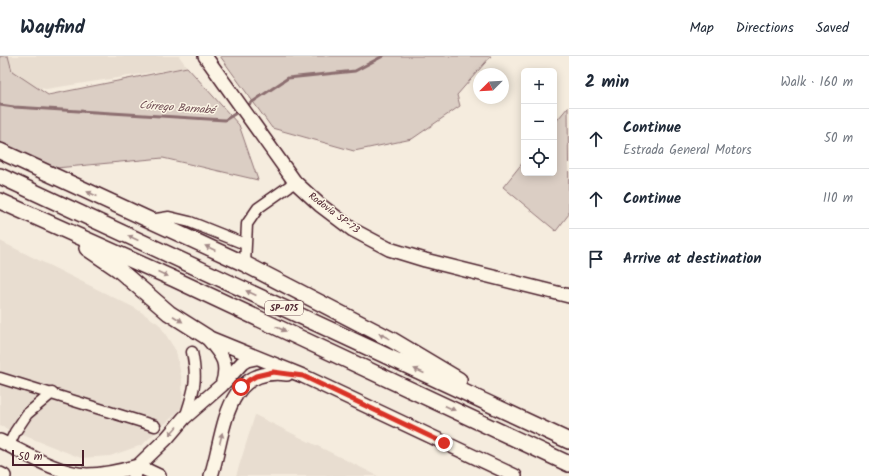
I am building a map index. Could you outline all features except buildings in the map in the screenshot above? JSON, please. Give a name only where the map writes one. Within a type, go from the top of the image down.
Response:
[{"type":"highway","points":[[0,151],[245,264],[392,340],[525,420]]},
{"type":"highway","name":"SP-075","points":[[0,176],[569,441]]},
{"type":"highway","name":"SP-075","points":[[0,201],[174,279],[569,464]]},
{"type":"highway","points":[[20,210],[96,254],[118,269],[169,313],[207,337]]},
{"type":"main road","name":"Rodovia SP-73","points":[[205,56],[295,182],[320,205],[353,230],[389,249],[425,260],[569,296]]},
{"type":"main road","points":[[207,337],[303,376],[514,476]]},
{"type":"main road","points":[[207,337],[223,356],[226,374],[222,386]]},
{"type":"main road","points":[[136,471],[184,418],[222,386],[242,363],[256,358]]},
{"type":"main road","points":[[211,476],[227,415],[236,394],[241,387],[256,376],[273,372],[303,376]]},
{"type":"main road","points":[[5,443],[51,465],[85,475],[136,471],[159,476]]},
{"type":"main road","points":[[0,474],[4,476]]},
{"type":"street","points":[[245,264],[247,224],[258,208],[295,182]]},
{"type":"street","points":[[149,220],[169,217],[190,222],[245,244]]},
{"type":"street","points":[[184,418],[196,381],[195,364],[192,352]]},
{"type":"street","points":[[0,378],[155,426]]},
{"type":"street","points":[[5,443],[15,432],[27,414],[52,393]]},
{"type":"shaded area","points":[[0,56],[179,56],[187,67],[46,89],[0,80]]},
{"type":"shaded area","points":[[0,56],[8,56],[12,71],[48,95],[187,67],[239,125],[258,180],[163,158],[56,168],[0,143]]},
{"type":"shaded area","points":[[220,56],[491,56],[481,68],[473,68],[473,77],[457,95],[460,106],[412,139],[354,151],[272,128]]},
{"type":"shaded area","points":[[568,107],[569,214],[556,231],[503,187],[521,165],[521,176],[557,176],[557,120]]},
{"type":"shaded area","points":[[0,241],[135,308],[159,324],[176,351],[182,380],[183,407],[142,445],[110,456],[81,458],[0,426]]},
{"type":"shaded area","points":[[255,415],[378,476],[236,476]]},
{"type":"waterway","name":"Córrego Barnabé","points":[[245,107],[288,78],[355,71],[383,56]]},
{"type":"waterway","name":"Córrego Barnabé","points":[[0,105],[225,120],[241,110]]},
{"type":"route","points":[[241,387],[256,376],[273,372],[303,376],[444,443]]}]
